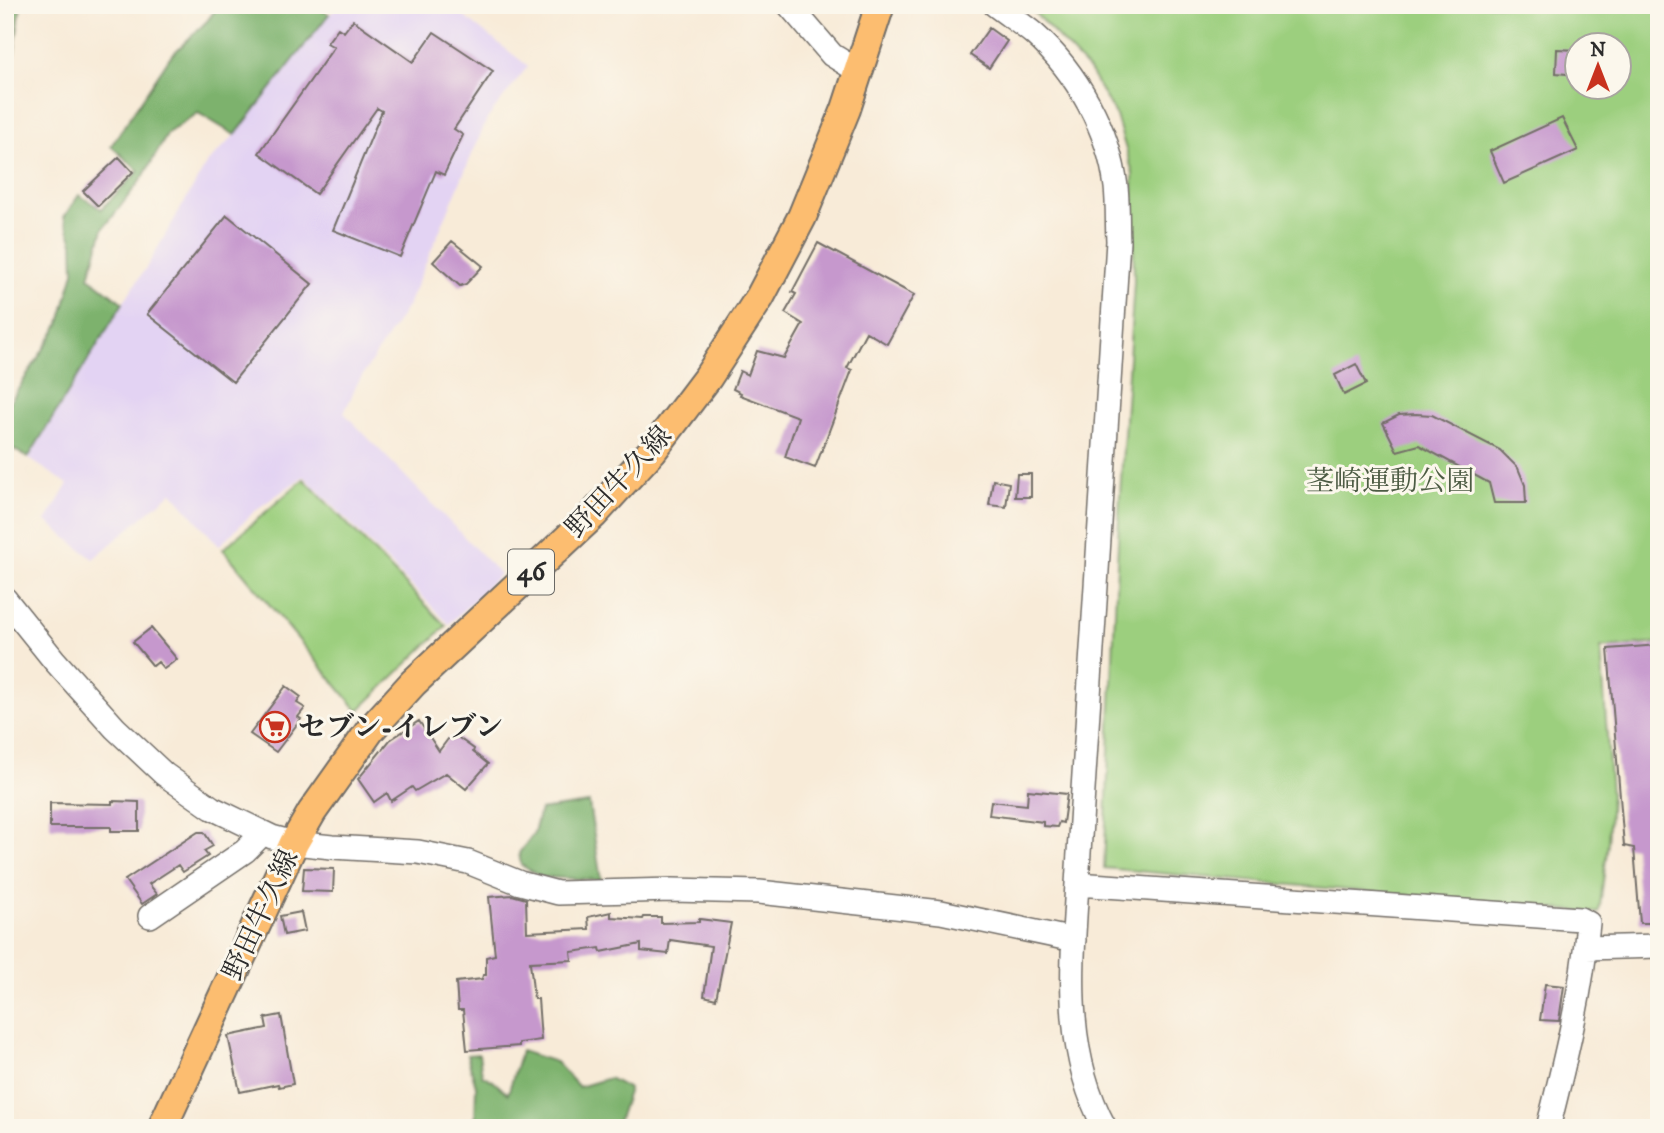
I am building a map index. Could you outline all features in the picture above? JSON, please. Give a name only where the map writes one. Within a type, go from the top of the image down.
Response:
[{"type":"main road","name":"野田牛久線","points":[[162,1128],[294,843],[316,806],[371,729],[413,682],[594,514],[652,451],[708,377],[760,297],[802,217],[823,169],[880,5]]},
{"type":"street","points":[[789,5],[832,55],[858,71]]},
{"type":"street","points":[[995,5],[1034,34],[1070,73],[1093,113],[1110,159],[1116,185],[1118,241],[1074,940],[1074,1033],[1080,1068],[1104,1128]]},
{"type":"street","points":[[5,599],[54,660],[115,728],[164,774],[212,808],[263,833],[294,843],[418,852],[468,862],[520,883],[558,893],[672,890],[759,892],[941,912],[1074,940]]},
{"type":"street","points":[[150,916],[245,851],[263,833]]},
{"type":"street","points":[[1077,884],[1580,919],[1588,923],[1586,948],[1548,1128]]},
{"type":"street","points":[[1586,948],[1659,946]]},
{"type":"shaded area","points":[[344,5],[449,5],[528,66],[487,119],[408,305],[357,384],[344,413],[500,574],[449,624],[304,476],[257,509],[219,546],[172,492],[93,559],[46,521],[68,484],[28,458],[148,265],[207,163],[235,135],[329,14]]},
{"type":"green space","points":[[5,5],[21,5],[5,117]]},
{"type":"green space","points":[[219,5],[313,5],[329,14],[235,135],[198,113],[168,133],[143,177],[103,229],[89,277],[123,303],[28,458],[5,444],[5,410],[60,323],[74,272],[73,243],[64,217],[79,195],[101,209],[139,171],[111,146],[170,57],[207,21]]},
{"type":"green space","name":"茎崎運動公園","points":[[1027,5],[1659,5],[1659,643],[1601,648],[1611,794],[1599,913],[1104,868],[1120,495],[1134,282],[1133,173],[1116,116],[1089,70]]},
{"type":"green space","points":[[304,479],[446,626],[358,711],[223,549]]},
{"type":"green space","points":[[589,803],[601,880],[541,877],[521,865],[519,853],[534,833],[540,810]]},
{"type":"green space","points":[[521,1051],[556,1062],[579,1087],[609,1078],[629,1089],[618,1122],[592,1128],[468,1128],[475,1125],[476,1086],[467,1055],[479,1054],[482,1075],[508,1094]]},
{"type":"building","points":[[353,20],[413,62],[434,32],[493,71],[454,129],[463,135],[444,175],[436,171],[400,257],[333,230],[382,111],[377,108],[316,194],[259,153],[334,47],[327,43],[338,28],[344,32]]},
{"type":"building","points":[[989,28],[1007,41],[989,68],[970,55]]},
{"type":"building","points":[[1557,49],[1562,49],[1562,74],[1556,73]]},
{"type":"building","points":[[1562,118],[1578,150],[1504,183],[1490,151]]},
{"type":"building","points":[[119,157],[133,172],[98,206],[83,191]]},
{"type":"building","points":[[227,215],[312,284],[233,382],[147,314]]},
{"type":"building","points":[[452,241],[483,266],[466,284],[460,286],[433,262]]},
{"type":"building","points":[[818,243],[914,295],[887,344],[866,332],[847,368],[852,370],[815,468],[785,457],[798,417],[740,395],[741,393],[733,389],[740,371],[748,375],[757,351],[784,358],[803,324],[785,313],[796,294],[792,292]]},
{"type":"building","points":[[1356,364],[1366,384],[1344,395],[1335,375]]},
{"type":"building","points":[[1399,415],[1432,415],[1500,450],[1518,468],[1525,485],[1526,503],[1494,503],[1489,483],[1419,445],[1397,451],[1383,423]]},
{"type":"building","points":[[1017,474],[1031,474],[1031,497],[1015,497]]},
{"type":"building","points":[[993,480],[1009,483],[1006,507],[989,505]]},
{"type":"building","points":[[151,628],[177,659],[164,669],[158,662],[153,666],[133,642]]},
{"type":"building","points":[[1659,645],[1659,923],[1640,923],[1634,848],[1624,846],[1608,649]]},
{"type":"building","name":"セブン-イレブン","points":[[286,686],[301,697],[297,703],[305,708],[298,717],[301,719],[276,752],[250,734]]},
{"type":"building","points":[[419,721],[439,751],[448,739],[456,736],[488,764],[466,789],[446,773],[415,791],[412,787],[391,801],[387,793],[374,802],[358,779],[390,740]]},
{"type":"building","points":[[1028,790],[1067,794],[1063,823],[1059,822],[1057,827],[1043,826],[1043,822],[989,815],[991,801],[1027,805]]},
{"type":"building","points":[[112,801],[139,802],[139,831],[111,831],[111,827],[50,827],[50,803],[112,804]]},
{"type":"building","points":[[198,832],[204,832],[213,846],[204,851],[208,856],[183,872],[178,865],[149,884],[157,894],[142,904],[125,880]]},
{"type":"building","points":[[304,868],[334,869],[333,892],[302,891]]},
{"type":"building","points":[[512,895],[526,899],[527,932],[589,929],[588,917],[611,912],[611,917],[661,917],[661,923],[699,922],[699,919],[731,923],[716,999],[704,996],[711,946],[670,940],[668,954],[641,951],[641,944],[601,952],[600,948],[571,952],[572,960],[530,962],[534,999],[538,999],[541,1040],[519,1043],[519,1046],[467,1050],[463,1010],[458,1010],[456,982],[482,979],[483,975],[486,975],[486,957],[495,955],[489,897]]},
{"type":"building","points":[[301,912],[305,931],[284,935],[280,916]]},
{"type":"building","points":[[1545,984],[1564,986],[1559,1021],[1540,1020]]},
{"type":"building","points":[[281,1015],[293,1084],[279,1087],[278,1084],[240,1092],[228,1036],[267,1028],[265,1018]]},
{"type":"place","name":"セブン-イレブン","points":[[275,727]]}]
